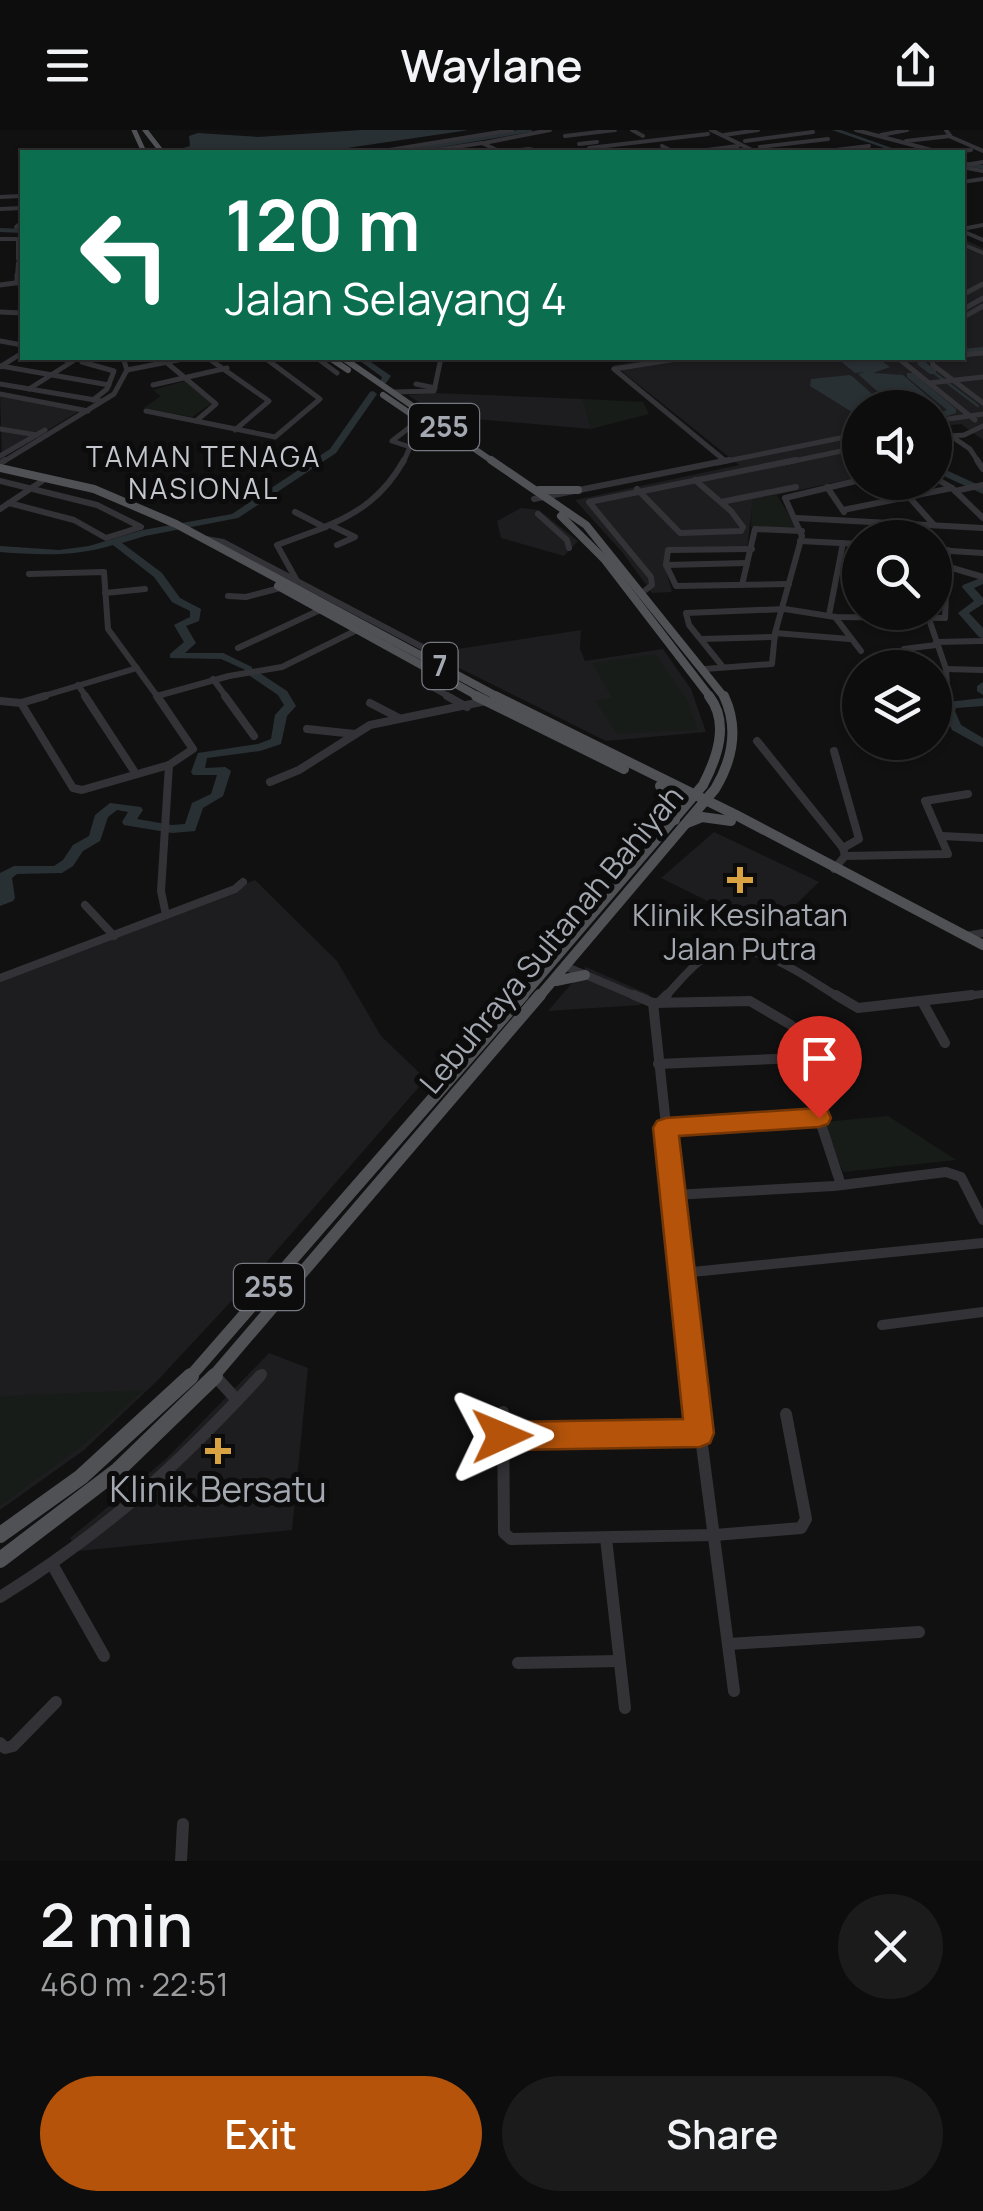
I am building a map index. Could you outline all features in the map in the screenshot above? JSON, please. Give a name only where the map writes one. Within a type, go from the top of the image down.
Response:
[{"type":"main road","points":[[145,130],[160,150]]},
{"type":"main road","name":"Lebuhraya Sultanah Bahiyah","points":[[0,1560],[79,1503],[215,1376],[556,981],[680,822],[724,776],[733,748],[728,703],[705,668],[586,526],[333,360]]},
{"type":"main road","name":"Lebuhraya Sultanah Bahiyah","points":[[346,360],[526,484],[584,536],[709,692],[721,736],[698,801]]},
{"type":"main road","name":"7","points":[[3,465],[94,489],[176,528],[289,584],[320,610],[486,702],[734,818],[983,945]]},
{"type":"main road","name":"7","points":[[3,465],[106,499],[164,527],[189,530],[663,784]]},
{"type":"main road","points":[[526,484],[547,492],[580,492]]},
{"type":"main road","points":[[564,510],[565,503],[580,492]]},
{"type":"main road","points":[[663,784],[691,783],[710,774]]},
{"type":"main road","points":[[663,784],[674,799],[680,822],[734,818],[725,800],[724,776]]},
{"type":"main road","name":"Lebuhraya Sultanah Bahiyah","points":[[0,1535],[103,1458],[203,1364],[550,961],[680,822]]},
{"type":"main road","points":[[550,961],[566,967]]},
{"type":"main road","points":[[556,981],[586,975]]},
{"type":"street","points":[[389,150],[512,130]]},
{"type":"street","points":[[449,150],[532,131],[554,130],[592,150]]},
{"type":"street","points":[[566,136],[615,130]]},
{"type":"street","points":[[632,130],[643,136]]},
{"type":"street","points":[[674,135],[687,130]]},
{"type":"street","points":[[721,135],[758,130]]},
{"type":"street","points":[[856,130],[932,150]]},
{"type":"street","points":[[874,136],[907,130]]},
{"type":"street","points":[[938,130],[942,137],[978,149]]},
{"type":"street","points":[[946,130],[950,136],[978,149]]},
{"type":"street","points":[[608,131],[622,138]]},
{"type":"street","points":[[706,150],[810,131],[844,150],[869,146]]},
{"type":"street","points":[[580,144],[661,132]]},
{"type":"street","points":[[589,148],[710,132],[758,150],[828,139]]},
{"type":"street","points":[[587,134],[601,141]]},
{"type":"street","points":[[674,135],[697,150]]},
{"type":"street","points":[[898,142],[950,136]]},
{"type":"street","points":[[703,140],[720,148]]},
{"type":"street","points":[[482,144],[497,150]]},
{"type":"street","points":[[924,148],[958,144]]},
{"type":"street","points":[[662,146],[670,150]]},
{"type":"street","points":[[16,227],[20,224]]},
{"type":"street","points":[[0,239],[20,239],[20,276]]},
{"type":"street","points":[[29,389],[73,362],[68,360]]},
{"type":"street","points":[[3,465],[39,436],[118,390],[127,370],[124,360]]},
{"type":"street","points":[[127,370],[177,360]]},
{"type":"street","points":[[146,411],[276,437],[320,399],[268,360]]},
{"type":"street","points":[[320,360],[338,373]]},
{"type":"street","points":[[393,392],[426,393],[434,388],[441,360]]},
{"type":"street","points":[[670,360],[614,369],[726,462]]},
{"type":"street","points":[[902,360],[983,402]]},
{"type":"street","points":[[909,360],[942,381],[983,376]]},
{"type":"street","points":[[936,360],[932,362],[942,381],[979,422]]},
{"type":"street","points":[[212,361],[269,401],[236,430]]},
{"type":"street","points":[[82,362],[112,369],[114,374],[109,385],[93,400]]},
{"type":"street","points":[[166,362],[216,404],[196,422]]},
{"type":"street","points":[[1,366],[109,385]]},
{"type":"street","points":[[153,385],[227,368]]},
{"type":"street","points":[[0,384],[102,402]]},
{"type":"street","points":[[416,384],[434,388]]},
{"type":"street","points":[[0,397],[84,410]]},
{"type":"street","points":[[0,397],[73,413]]},
{"type":"street","points":[[3,465],[39,436],[84,410]]},
{"type":"street","points":[[228,596],[246,598],[289,584],[277,545],[368,508],[390,486],[410,447],[392,441],[419,420]]},
{"type":"street","points":[[952,423],[979,422]]},
{"type":"street","points":[[979,422],[952,436],[970,450],[983,469]]},
{"type":"street","points":[[0,428],[39,436]]},
{"type":"street","points":[[0,428],[39,436]]},
{"type":"street","points":[[580,492],[842,439]]},
{"type":"street","points":[[643,592],[653,580],[589,502],[842,453]]},
{"type":"street","points":[[542,499],[726,462]]},
{"type":"street","points":[[3,465],[32,488],[97,505],[141,527],[106,538],[74,520],[8,503]]},
{"type":"street","points":[[631,483],[684,534],[742,532],[743,526],[695,480]]},
{"type":"street","points":[[720,502],[842,480]]},
{"type":"street","points":[[0,509],[42,481]]},
{"type":"street","points":[[705,668],[772,664],[775,635],[802,531],[786,496],[842,482]]},
{"type":"street","points":[[953,489],[983,486]]},
{"type":"street","points":[[826,487],[848,519]]},
{"type":"street","points":[[953,489],[983,518]]},
{"type":"street","points":[[97,505],[106,499]]},
{"type":"street","points":[[843,510],[899,500]]},
{"type":"street","points":[[912,500],[930,520]]},
{"type":"street","points":[[295,512],[355,537],[337,546]]},
{"type":"street","points":[[538,514],[568,544],[584,536]]},
{"type":"street","points":[[797,518],[862,520]]},
{"type":"street","points":[[952,526],[983,528]]},
{"type":"street","points":[[742,585],[755,529],[802,531]]},
{"type":"street","points":[[800,541],[842,543]]},
{"type":"street","points":[[752,549],[668,550],[666,565],[676,586],[789,584]]},
{"type":"street","points":[[842,549],[832,616],[860,650]]},
{"type":"street","points":[[952,558],[983,553]]},
{"type":"street","points":[[614,556],[634,557]]},
{"type":"street","points":[[952,561],[983,577]]},
{"type":"street","points":[[666,565],[747,564]]},
{"type":"street","points":[[21,703],[73,788],[82,790],[169,765],[193,746],[108,629],[104,572],[29,574]]},
{"type":"street","points":[[105,593],[145,589]]},
{"type":"street","points":[[723,668],[689,625],[686,614],[781,609],[842,616]]},
{"type":"street","points":[[238,648],[320,610]]},
{"type":"street","points":[[157,696],[214,679],[282,668],[357,630]]},
{"type":"street","points":[[932,630],[938,650]]},
{"type":"street","points":[[702,639],[775,635],[849,639]]},
{"type":"street","points":[[904,648],[982,641]]},
{"type":"street","points":[[0,701],[21,703],[137,668]]},
{"type":"street","points":[[952,669],[983,670]]},
{"type":"street","points":[[214,679],[254,736]]},
{"type":"street","points":[[78,685],[136,774]]},
{"type":"street","points":[[430,686],[468,707]]},
{"type":"street","points":[[270,782],[299,770],[377,723],[486,702]]},
{"type":"street","points":[[370,703],[401,719]]},
{"type":"street","points":[[307,729],[355,734]]},
{"type":"street","points":[[756,741],[844,852],[945,856],[949,850],[924,801],[968,794]]},
{"type":"street","points":[[830,867],[858,839],[834,752]]},
{"type":"street","points":[[166,915],[160,891],[169,765]]},
{"type":"street","points":[[942,836],[983,838]]},
{"type":"street","points":[[0,978],[235,890],[244,882]]},
{"type":"street","points":[[85,905],[114,936]]},
{"type":"street","points":[[966,936],[983,932]]},
{"type":"street","points":[[734,1691],[658,1064],[656,1003],[705,956],[746,950],[766,955],[858,1008],[983,994]]},
{"type":"street","points":[[566,967],[656,1003],[756,1003],[791,1025]]},
{"type":"street","points":[[923,1003],[945,1043]]},
{"type":"street","points":[[658,1064],[799,1058],[808,1086]]},
{"type":"street","points":[[666,1128],[819,1118],[838,1185]]},
{"type":"street","points":[[673,1195],[954,1173],[961,1177],[983,1220]]},
{"type":"street","points":[[682,1273],[983,1243]]},
{"type":"street","points":[[882,1325],[983,1312]]},
{"type":"street","points":[[0,1598],[72,1553],[146,1491],[199,1442],[262,1374]]},
{"type":"street","points":[[215,1376],[236,1399]]},
{"type":"street","points":[[503,1412],[506,1537],[606,1538],[793,1531],[804,1525],[806,1518],[786,1414]]},
{"type":"street","points":[[502,1436],[700,1433]]},
{"type":"street","points":[[606,1538],[626,1708]]},
{"type":"street","points":[[52,1564],[104,1656]]},
{"type":"street","points":[[729,1644],[920,1632]]},
{"type":"street","points":[[518,1663],[618,1661]]},
{"type":"street","points":[[0,1744],[5,1748],[12,1746],[56,1702]]},
{"type":"street","points":[[181,1861],[183,1824]]},
{"type":"shaded area","points":[[361,130],[469,130],[334,150],[177,150],[190,146],[189,136],[198,133],[258,137]]},
{"type":"shaded area","points":[[965,240],[983,248],[983,440],[961,424],[952,425],[952,390],[842,390],[842,481],[753,500],[747,548],[665,550],[664,564],[672,592],[652,593],[622,552],[575,500],[739,465],[614,365],[647,360],[965,360]]},
{"type":"shaded area","points":[[839,360],[881,360],[890,367],[873,373],[903,375],[920,390],[876,390],[858,374],[865,372],[855,373]]},
{"type":"shaded area","points":[[850,375],[867,390],[842,390],[842,406],[810,386],[811,379]]},
{"type":"shaded area","points":[[185,381],[212,403],[192,417],[144,408],[161,396],[153,390]]},
{"type":"shaded area","points":[[0,394],[81,410],[2,458]]},
{"type":"shaded area","points":[[408,395],[583,399],[591,429],[440,416]]},
{"type":"shaded area","points":[[583,399],[643,402],[649,414],[591,429]]},
{"type":"shaded area","points":[[777,495],[798,530],[751,527],[752,500]]},
{"type":"shaded area","points":[[521,508],[539,510],[578,541],[564,556],[501,538],[497,521]]},
{"type":"shaded area","points":[[581,630],[580,649],[585,661],[663,649],[691,689],[706,732],[606,741],[439,658],[457,649]]},
{"type":"shaded area","points":[[655,654],[687,699],[698,730],[617,734],[595,701],[612,698],[592,663]]},
{"type":"shaded area","name":"Klinik Kesihatan Jalan Putra","points":[[714,832],[819,882],[768,931],[661,878]]},
{"type":"shaded area","points":[[255,880],[337,961],[381,1036],[426,1079],[251,1280],[157,1381],[84,1450],[0,1510],[0,978]]},
{"type":"shaded area","points":[[586,967],[650,995],[640,1005],[548,1011]]},
{"type":"shaded area","points":[[888,1116],[956,1160],[843,1172],[824,1122]]},
{"type":"shaded area","points":[[269,1353],[308,1368],[292,1530],[78,1551],[70,1538],[166,1459]]},
{"type":"shaded area","points":[[144,1390],[85,1444],[0,1506],[0,1396]]},
{"type":"waterway","points":[[412,150],[530,130]]},
{"type":"waterway","points":[[835,130],[894,150]]},
{"type":"waterway","points":[[965,164],[983,167]]},
{"type":"waterway","points":[[0,230],[20,231]]},
{"type":"waterway","points":[[965,352],[983,349]]},
{"type":"waterway","points":[[363,360],[387,376],[383,381]]},
{"type":"waterway","points":[[924,360],[921,363],[933,372]]},
{"type":"waterway","points":[[933,372],[978,406]]},
{"type":"waterway","points":[[910,375],[928,390]]},
{"type":"waterway","points":[[0,549],[59,553],[90,549],[143,533],[235,516],[333,451],[373,394]]},
{"type":"waterway","points":[[952,476],[983,491]]},
{"type":"waterway","points":[[117,544],[158,575],[176,600],[196,609],[195,619],[180,625],[190,643],[174,656],[223,656],[248,669]]},
{"type":"waterway","points":[[983,580],[967,587],[980,601],[963,613],[983,635]]},
{"type":"waterway","points":[[0,901],[8,898],[5,876],[14,870],[57,870],[68,863],[78,848],[95,838],[102,815],[115,806],[136,810],[129,822],[190,828],[197,806],[217,796],[225,771],[197,772],[202,756],[260,748],[277,741],[281,715],[290,706],[283,693],[254,674]]},
{"type":"waterway","points":[[983,686],[983,691]]},
{"type":"waterway","points":[[983,702],[952,705],[949,711],[956,727],[983,743]]},
{"type":"place","name":"Klinik Kesihatan Jalan Putra","points":[[740,880]]},
{"type":"place","name":"Klinik Bersatu","points":[[218,1451]]},
{"type":"district","name":"TAMAN TENAGA NASIONAL","points":[[204,473]]},
{"type":"route","points":[[502,1436],[700,1433],[666,1128],[819,1118]]}]
